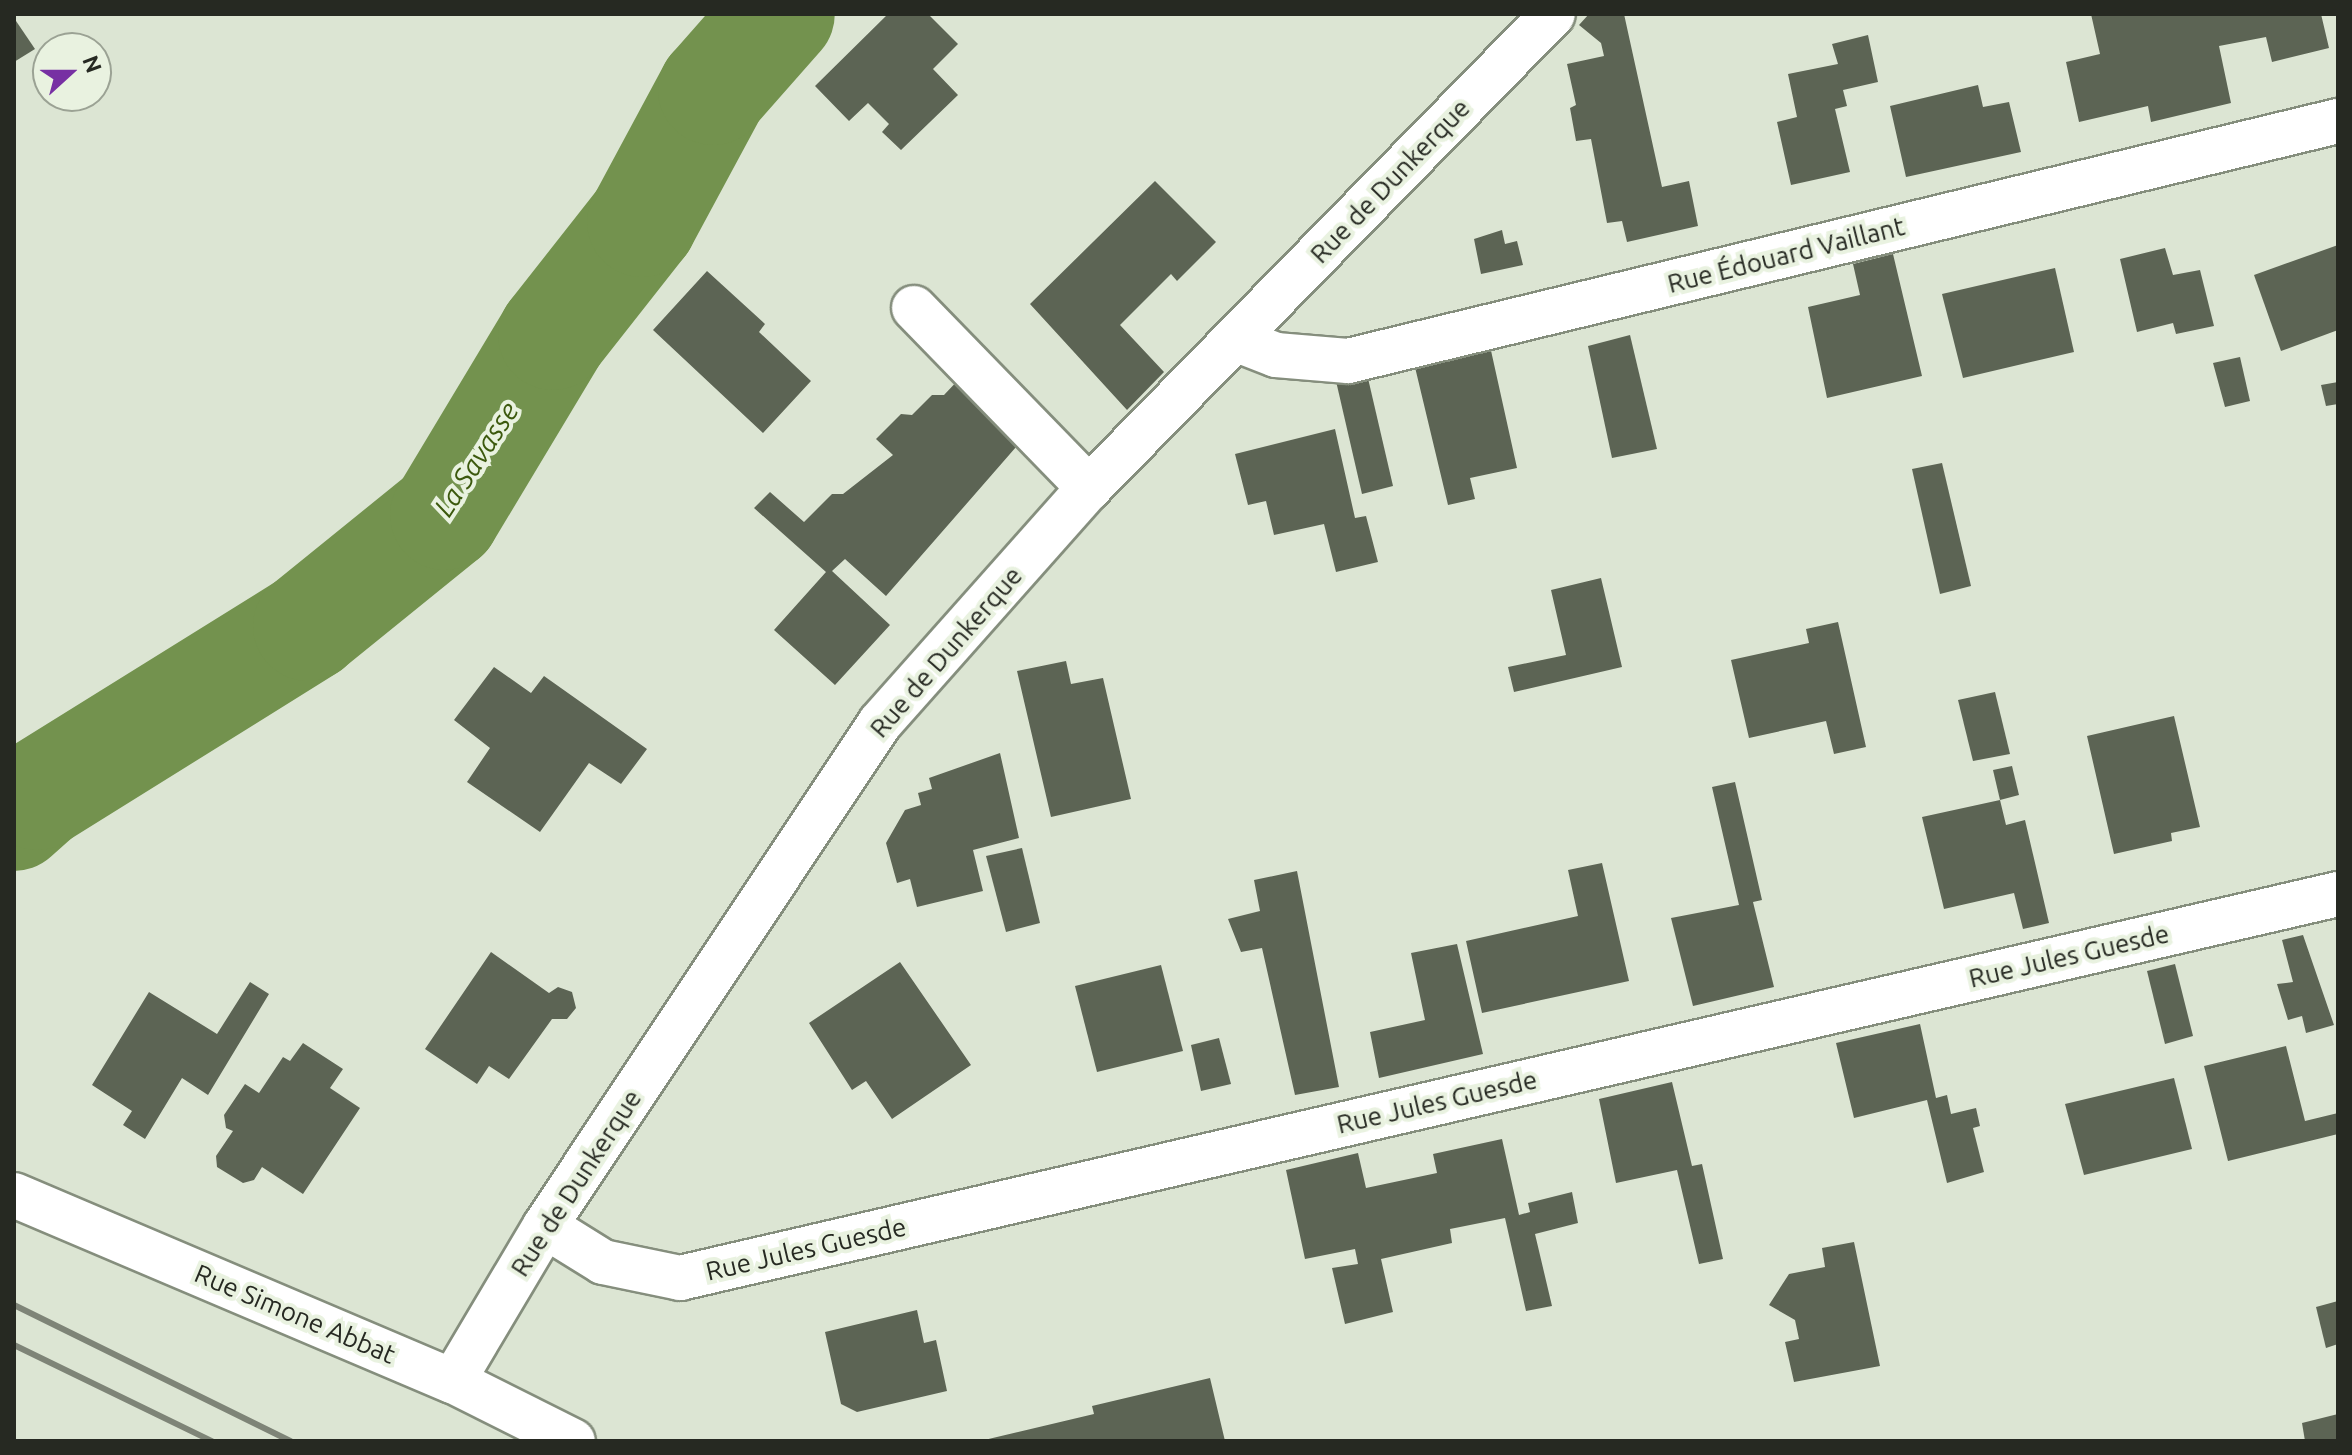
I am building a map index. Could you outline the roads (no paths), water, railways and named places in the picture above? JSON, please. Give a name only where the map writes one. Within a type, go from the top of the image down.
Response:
[{"type":"street","name":"Rue de Dunkerque","points":[[453,1381],[545,1226],[880,723],[1089,488],[1553,14]]},
{"type":"street","name":"Rue Édouard Vaillant","points":[[1235,339],[1276,355],[1348,361],[2338,121]]},
{"type":"street","points":[[914,308],[1089,488]]},
{"type":"street","name":"Rue Jules Guesde","points":[[545,1226],[603,1262],[680,1278],[2338,894]]},
{"type":"street","name":"Rue Simone Abbat","points":[[14,1195],[453,1381],[573,1441]]},
{"type":"waterway","name":"La Savasse","points":[[14,816],[37,795],[308,626],[445,515],[553,335],[642,222],[713,90],[780,14]]},
{"type":"railway","points":[[14,1305],[290,1441]]},
{"type":"railway","points":[[14,1345],[212,1441]]}]
